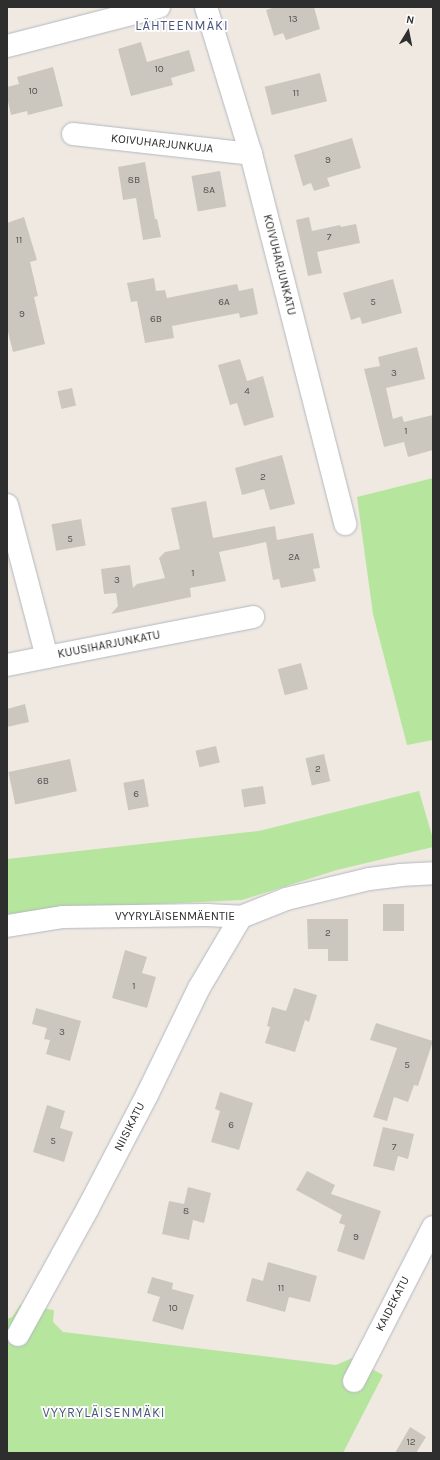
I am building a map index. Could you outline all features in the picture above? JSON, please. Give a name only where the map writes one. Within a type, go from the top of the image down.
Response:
[{"type":"street","points":[[7,46],[159,7]]},
{"type":"street","name":"KOIVUHARJUNKATU","points":[[206,7],[251,154],[345,524]]},
{"type":"street","name":"KOIVUHARJUNKUJA","points":[[73,134],[251,154]]},
{"type":"street","name":"KUUSIHARJUNKATU","points":[[7,505],[47,657],[254,617]]},
{"type":"street","points":[[7,665],[47,657]]},
{"type":"street","name":"VYYRYLÄISENMÄENTIE","points":[[7,926],[63,917],[206,915],[240,917],[286,899],[369,879],[433,873]]},
{"type":"street","name":"NIISIKATU","points":[[18,1335],[88,1208],[140,1108],[199,988],[240,917]]},
{"type":"street","name":"KAIDEKATU","points":[[354,1382],[433,1227]]},
{"type":"green space","points":[[433,478],[433,740],[407,745],[373,614],[357,497]]},
{"type":"green space","points":[[419,791],[433,839],[433,847],[337,870],[242,900],[117,906],[7,917],[7,859],[259,831]]},
{"type":"green space","points":[[20,1305],[54,1310],[53,1322],[63,1332],[336,1365],[352,1358],[383,1375],[343,1453],[7,1453],[7,1319],[12,1317]]},
{"type":"building","points":[[275,7],[314,7],[320,29],[286,40],[283,33],[274,36],[266,10]]},
{"type":"building","points":[[141,42],[147,62],[189,50],[195,71],[171,78],[173,85],[131,96],[118,49]]},
{"type":"building","points":[[53,67],[63,106],[28,115],[27,111],[11,115],[7,97],[7,87],[19,84],[17,77]]},
{"type":"building","points":[[320,73],[327,101],[272,115],[265,87]]},
{"type":"building","points":[[352,138],[361,168],[327,178],[330,186],[314,191],[311,183],[303,186],[294,155]]},
{"type":"building","points":[[145,162],[155,219],[157,219],[161,237],[143,240],[136,198],[123,200],[118,167]]},
{"type":"building","points":[[220,171],[226,206],[198,211],[191,176]]},
{"type":"building","points":[[24,217],[37,260],[30,262],[38,296],[34,297],[45,344],[13,352],[7,328],[7,223]]},
{"type":"building","points":[[309,217],[312,231],[340,225],[341,227],[356,224],[360,243],[317,252],[322,273],[308,276],[296,220]]},
{"type":"building","points":[[154,278],[156,291],[165,290],[167,298],[237,284],[239,291],[253,288],[258,314],[240,318],[239,313],[172,326],[174,338],[145,343],[137,301],[131,302],[127,283]]},
{"type":"building","points":[[393,279],[402,313],[362,324],[360,317],[351,320],[343,293]]},
{"type":"building","points":[[417,347],[425,379],[386,388],[393,419],[402,416],[404,422],[433,415],[433,450],[408,457],[404,442],[384,447],[364,369],[380,366],[378,357]]},
{"type":"building","points":[[240,359],[247,381],[263,376],[274,417],[244,426],[237,403],[230,405],[218,365]]},
{"type":"building","points":[[72,388],[76,406],[61,409],[57,391]]},
{"type":"building","points":[[282,455],[295,504],[270,510],[264,489],[242,495],[235,468]]},
{"type":"building","points":[[206,501],[213,538],[275,526],[277,540],[313,533],[320,568],[313,569],[316,581],[281,588],[279,579],[273,580],[266,542],[219,552],[226,581],[190,588],[191,597],[111,614],[118,606],[116,593],[104,594],[101,569],[130,565],[133,588],[137,584],[165,578],[159,558],[165,552],[180,549],[171,508]]},
{"type":"building","points":[[81,519],[86,546],[56,551],[51,524]]},
{"type":"building","points":[[301,663],[308,689],[285,695],[278,669]]},
{"type":"building","points":[[25,704],[29,722],[7,727],[7,709]]},
{"type":"building","points":[[216,746],[220,763],[199,767],[196,751]]},
{"type":"building","points":[[324,754],[330,781],[312,786],[305,758]]},
{"type":"building","points":[[70,759],[77,791],[15,804],[8,772]]},
{"type":"building","points":[[144,779],[149,807],[128,810],[123,783]]},
{"type":"building","points":[[263,786],[266,804],[244,807],[241,789]]},
{"type":"building","points":[[383,904],[404,904],[404,931],[383,931]]},
{"type":"building","points":[[307,919],[348,919],[348,961],[328,961],[328,949],[308,949]]},
{"type":"building","points":[[125,950],[147,957],[142,973],[156,977],[147,1008],[112,998]]},
{"type":"building","points":[[294,988],[317,995],[309,1022],[305,1020],[295,1052],[265,1043],[270,1027],[267,1026],[272,1007],[286,1011]]},
{"type":"building","points":[[36,1008],[81,1021],[70,1061],[46,1054],[50,1040],[44,1039],[47,1028],[32,1024]]},
{"type":"building","points":[[376,1023],[433,1041],[418,1086],[414,1085],[408,1102],[394,1097],[387,1121],[373,1117],[397,1048],[370,1040]]},
{"type":"building","points":[[220,1092],[253,1103],[239,1150],[211,1142],[220,1111],[215,1109]]},
{"type":"building","points":[[47,1105],[65,1111],[60,1128],[73,1132],[64,1162],[33,1152]]},
{"type":"building","points":[[383,1127],[414,1134],[408,1159],[398,1156],[394,1171],[373,1166]]},
{"type":"building","points":[[307,1171],[335,1185],[331,1194],[381,1211],[364,1260],[337,1251],[345,1225],[339,1223],[342,1215],[296,1190]]},
{"type":"building","points":[[188,1187],[211,1193],[204,1223],[193,1220],[189,1240],[162,1234],[169,1201],[184,1204]]},
{"type":"building","points":[[268,1262],[317,1276],[310,1302],[289,1297],[285,1312],[246,1301],[252,1278],[263,1281]]},
{"type":"building","points":[[152,1277],[173,1283],[172,1289],[194,1295],[183,1330],[152,1321],[160,1297],[147,1293]]},
{"type":"building","points":[[410,1427],[426,1437],[416,1453],[395,1453]]},
{"type":"district","name":"LÄHTEENMÄKI","points":[[182,26]]},
{"type":"district","name":"VYYRYLÄISENMÄKI","points":[[104,1413]]}]
